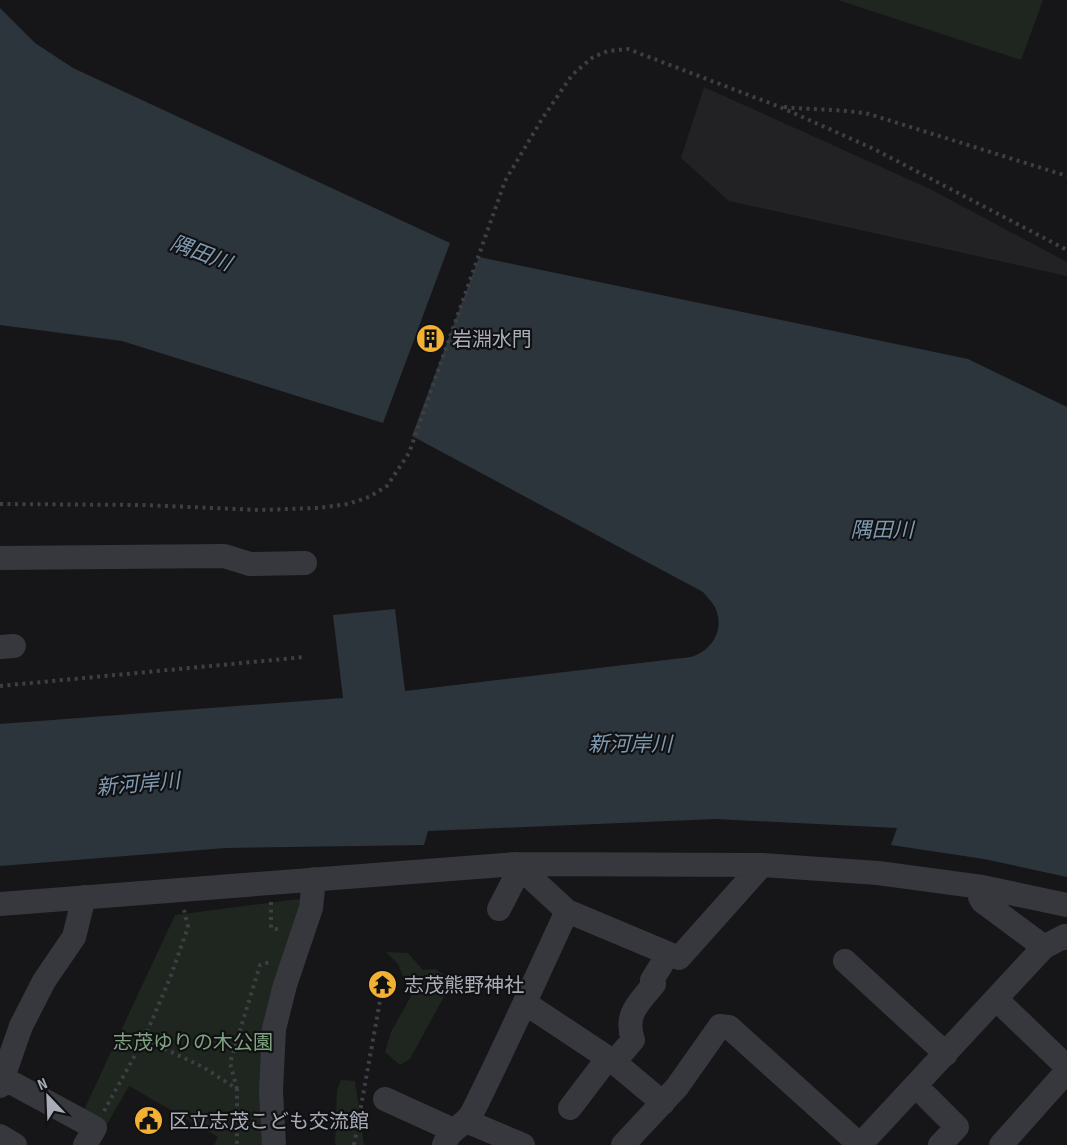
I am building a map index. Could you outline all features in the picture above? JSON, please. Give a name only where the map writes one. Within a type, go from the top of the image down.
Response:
[{"type":"street","points":[[0,558],[224,556],[250,564],[305,562]]},
{"type":"street","points":[[516,864],[567,911],[679,958],[762,865]]},
{"type":"street","points":[[499,909],[516,876],[516,864]]},
{"type":"street","points":[[0,904],[516,864],[762,865],[878,873],[982,886],[1067,905]]},
{"type":"street","points":[[274,1145],[271,1091],[274,1029],[285,985],[311,908],[314,879]]},
{"type":"street","points":[[982,886],[980,897],[982,901],[1044,947]]},
{"type":"street","points":[[84,897],[74,937],[44,981],[21,1026],[2,1082],[90,1136]]},
{"type":"street","points":[[455,1132],[471,1115],[567,911]]},
{"type":"street","points":[[623,1145],[663,1103],[720,1026],[729,1027],[860,1145],[1044,947],[1065,936],[1067,938]]},
{"type":"street","points":[[570,1108],[611,1060],[633,1040],[629,1021],[654,984],[652,980],[668,954]]},
{"type":"street","points":[[845,961],[946,1054]]},
{"type":"street","points":[[996,999],[1067,1069],[1001,1145]]},
{"type":"street","points":[[525,1003],[611,1060],[663,1103]]},
{"type":"street","points":[[916,1086],[957,1127],[940,1145]]},
{"type":"street","points":[[385,1099],[455,1132],[523,1145]]},
{"type":"street","points":[[0,1136],[15,1145]]},
{"type":"path","points":[[0,504],[143,505],[259,510],[318,508],[348,504],[369,497],[387,486],[409,453],[505,182],[542,119],[572,75],[593,57],[608,51],[628,49],[780,107],[874,149],[1067,250]]},
{"type":"path","points":[[780,107],[808,110],[845,109],[869,114],[1067,176]]},
{"type":"path","points":[[0,686],[305,657]]},
{"type":"path","points":[[270,883],[271,928],[282,929],[280,939]]},
{"type":"path","points":[[90,1136],[144,1039],[170,978],[188,927],[180,890]]},
{"type":"path","points":[[237,1145],[237,1089],[230,1063],[260,965],[278,959]]},
{"type":"path","points":[[354,1145],[380,1002]]},
{"type":"path","points":[[144,1039],[203,1067],[237,1089]]},
{"type":"shaded area","points":[[704,87],[930,189],[1067,262],[1067,276],[729,201],[681,158]]},
{"type":"green space","points":[[838,0],[1043,0],[1021,60]]},
{"type":"green space","name":"志茂ゆりの木公園","points":[[299,899],[302,908],[265,1145],[214,1145],[218,1137],[129,1086],[106,1126],[82,1114],[175,915]]},
{"type":"green space","points":[[386,952],[408,953],[423,970],[435,969],[453,980],[410,1059],[400,1065],[385,1052],[391,1032],[411,996],[398,964]]},
{"type":"green space","points":[[341,1080],[355,1081],[364,1145],[335,1145],[337,1090]]},
{"type":"water","points":[[0,8],[35,43],[73,68],[450,243],[383,423],[122,341],[0,325]]},
{"type":"water","name":"隅田川","points":[[479,257],[968,359],[1067,407],[1067,877],[984,859],[891,845],[897,828],[715,819],[428,831],[424,845],[226,848],[0,866],[0,724],[343,698],[333,615],[395,609],[405,691],[691,657],[699,654],[711,644],[718,631],[718,615],[715,607],[703,592],[412,436]]},
{"type":"place","name":"岩淵水門","points":[[431,339]]},
{"type":"place","name":"志茂熊野神社","points":[[383,985]]},
{"type":"place","name":"区立志茂こども交流館","points":[[148,1121]]},
{"type":"water label","name":"新河岸川","points":[[630,744]]},
{"type":"water label","name":"新河岸川","points":[[138,784]]}]
